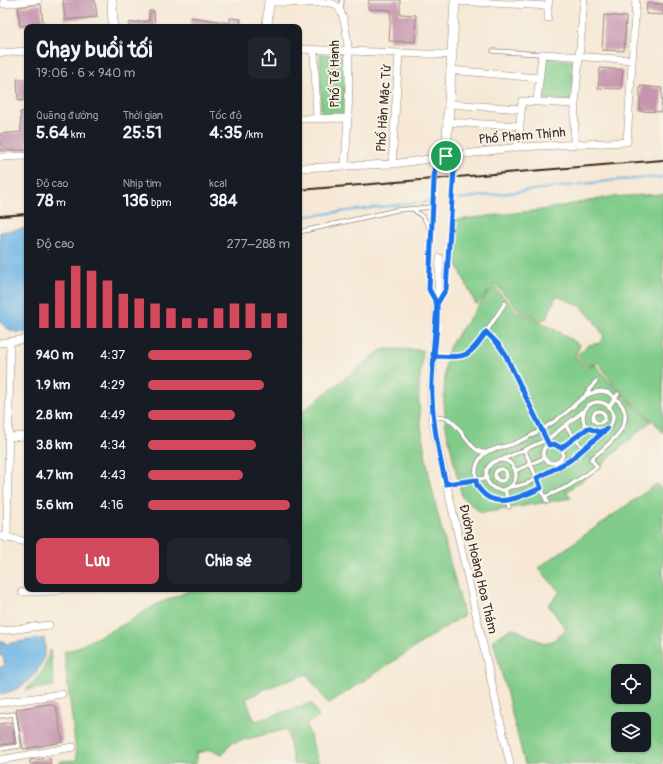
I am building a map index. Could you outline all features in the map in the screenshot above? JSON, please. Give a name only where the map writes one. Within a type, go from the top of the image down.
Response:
[{"type":"street","points":[[4,0],[4,4],[38,0]]},
{"type":"street","points":[[112,0],[113,24]]},
{"type":"street","points":[[451,156],[447,122],[455,0],[549,3],[548,18]]},
{"type":"street","points":[[574,144],[578,56],[584,0]]},
{"type":"street","points":[[537,102],[542,54],[632,60],[636,0]]},
{"type":"street","points":[[268,24],[269,1],[332,3],[337,4],[341,11]]},
{"type":"street","name":"Phố Tế Hanh","points":[[341,11],[347,29],[350,51],[345,166]]},
{"type":"street","points":[[302,50],[451,55]]},
{"type":"street","name":"Phố Tế Hanh","points":[[314,50],[316,119]]},
{"type":"street","points":[[0,53],[24,51]]},
{"type":"street","name":"Phố Hàn Mặc Tử","points":[[392,164],[399,53]]},
{"type":"street","name":"Phố Phạm Thịnh","points":[[302,168],[392,164],[518,146],[628,142],[632,60]]},
{"type":"street","points":[[450,70],[539,78]]},
{"type":"street","points":[[518,146],[522,101],[575,104]]},
{"type":"street","points":[[448,104],[521,109]]},
{"type":"street","points":[[302,119],[347,118]]},
{"type":"street","points":[[447,122],[520,126]]},
{"type":"street","points":[[0,157],[24,156]]},
{"type":"street","name":"Đường Hoàng Hoa Thám","points":[[440,258],[431,395],[433,418],[446,484],[510,764]]},
{"type":"street","points":[[0,344],[24,340]]},
{"type":"street","points":[[7,539],[10,342]]},
{"type":"street","points":[[9,437],[24,436]]},
{"type":"street","points":[[0,536],[7,539],[24,542]]},
{"type":"street","points":[[0,631],[49,625]]},
{"type":"street","points":[[0,703],[62,694]]},
{"type":"street","points":[[0,760],[73,747]]},
{"type":"lane","points":[[341,11],[342,0]]},
{"type":"lane","points":[[493,51],[542,54]]},
{"type":"lane","points":[[437,304],[446,289],[451,156]]},
{"type":"lane","points":[[435,158],[429,289],[437,304]]},
{"type":"lane","points":[[302,231],[356,218],[433,207]]},
{"type":"lane","points":[[413,209],[424,218],[432,231]]},
{"type":"lane","points":[[433,356],[463,357],[469,354],[486,332],[505,303]]},
{"type":"lane","points":[[486,332],[498,344],[505,354],[549,445]]},
{"type":"lane","points":[[584,397],[596,381]]},
{"type":"lane","points":[[433,418],[447,418],[476,450],[483,453],[511,445],[542,430],[584,397],[599,391],[617,396],[624,409],[625,422],[616,436],[591,459],[597,467],[575,482],[545,497]]},
{"type":"lane","points":[[609,407],[617,396]]},
{"type":"lane","points":[[580,400],[586,408],[584,417],[588,428]]},
{"type":"lane","points":[[598,402],[609,407],[613,417],[612,422],[607,429],[584,450],[569,461],[537,478],[505,489],[493,487],[487,478],[488,468],[494,462],[525,451],[546,440],[566,426],[586,408],[598,402]]},
{"type":"lane","points":[[598,402],[598,411]]},
{"type":"lane","points":[[592,418],[594,413],[598,411]]},
{"type":"lane","points":[[598,411],[603,413],[605,418]]},
{"type":"lane","points":[[584,417],[592,418],[593,421],[598,424]]},
{"type":"lane","points":[[598,424],[603,422],[605,418],[613,417]]},
{"type":"lane","points":[[598,424],[599,432]]},
{"type":"lane","points":[[566,426],[584,450]]},
{"type":"lane","points":[[588,428],[599,432],[607,429]]},
{"type":"lane","points":[[561,448],[588,428]]},
{"type":"lane","points":[[554,444],[561,448],[562,455],[558,462],[550,463],[544,458],[543,451],[549,445],[554,444]]},
{"type":"lane","points":[[525,451],[547,502]]},
{"type":"lane","points":[[487,452],[477,464],[476,480],[478,488],[486,496],[497,501],[508,500],[541,488]]},
{"type":"lane","points":[[515,470],[544,458]]},
{"type":"lane","points":[[502,460],[508,462],[515,470],[514,482],[510,487]]},
{"type":"lane","points":[[496,472],[500,469],[504,469],[508,462]]},
{"type":"lane","points":[[488,468],[496,472]]},
{"type":"lane","points":[[504,469],[507,472],[507,478]]},
{"type":"lane","points":[[496,472],[495,477],[498,480]]},
{"type":"lane","points":[[446,484],[487,478]]},
{"type":"lane","points":[[498,480],[503,481],[507,478]]},
{"type":"lane","points":[[507,478],[514,482]]},
{"type":"lane","points":[[493,487],[498,480]]},
{"type":"lane","points":[[505,489],[509,507]]},
{"type":"lane","points":[[0,716],[14,714],[19,746],[0,749]]},
{"type":"green space","points":[[320,54],[342,56],[346,59],[344,114],[321,115]]},
{"type":"green space","points":[[545,58],[575,61],[571,101],[541,99]]},
{"type":"green space","points":[[663,194],[663,433],[654,422],[614,385],[598,362],[588,367],[577,355],[589,345],[600,343],[604,336],[581,306],[556,296],[547,318],[540,320],[518,309],[495,284],[493,286],[517,311],[547,325],[580,345],[575,356],[588,369],[595,364],[613,386],[651,421],[591,474],[566,492],[571,498],[481,513],[462,497],[446,427],[444,402],[445,367],[450,345],[490,290],[476,305],[453,255],[455,220],[541,210],[610,197]]},
{"type":"green space","points":[[387,349],[423,350],[419,405],[426,458],[437,511],[464,615],[328,704],[307,674],[269,687],[246,699],[256,721],[311,703],[319,717],[306,723],[319,764],[294,764],[287,729],[231,743],[223,754],[210,750],[196,753],[196,764],[59,764],[61,761],[77,760],[64,652],[74,649],[128,622],[157,604],[187,592],[302,592],[302,412],[380,351]]},
{"type":"green space","points":[[657,484],[663,491],[663,764],[525,764],[493,640],[512,628],[546,644],[554,640],[566,629],[548,605],[560,592],[538,568]]},
{"type":"green space","points":[[50,650],[54,686],[26,690],[43,671]]},
{"type":"water","points":[[24,228],[24,332],[15,332],[0,322],[0,232]]},
{"type":"water","points":[[44,638],[44,658],[34,675],[18,688],[0,694],[0,667],[5,666],[3,656],[0,656],[0,642],[4,641],[5,644]]},
{"type":"building","points":[[63,0],[95,0],[97,17],[65,20]]},
{"type":"building","points":[[369,0],[400,0],[400,14],[416,15],[415,42],[389,41],[391,10],[368,9]]},
{"type":"building","points":[[647,3],[663,4],[663,15],[646,14]]},
{"type":"building","points":[[41,4],[43,23],[24,24],[24,25],[20,26],[18,7]]},
{"type":"building","points":[[149,11],[154,11],[155,24],[129,24],[129,23],[149,21]]},
{"type":"building","points":[[604,15],[626,17],[624,51],[602,50]]},
{"type":"building","points":[[191,17],[230,23],[230,18],[241,19],[240,24],[190,23]]},
{"type":"building","points":[[600,68],[623,70],[621,89],[598,88]]},
{"type":"building","points":[[17,79],[24,79],[24,100],[18,101]]},
{"type":"building","points":[[640,86],[662,88],[661,112],[640,111]]},
{"type":"building","points":[[24,111],[24,150],[0,151],[0,134],[21,132],[20,112]]},
{"type":"building","points":[[50,704],[56,707],[63,742],[23,749],[16,709]]},
{"type":"building","points":[[12,722],[15,743],[0,745],[0,724]]},
{"type":"building","points":[[50,758],[51,764],[30,764],[30,760]]},
{"type":"waterway","points":[[458,199],[617,180],[663,177]]},
{"type":"waterway","points":[[302,217],[430,201]]},
{"type":"railway","points":[[302,190],[663,160]]},
{"type":"railway","points":[[0,216],[24,214]]},
{"type":"route","points":[[446,156],[435,158],[429,289],[437,304],[434,342],[433,356],[431,395],[433,424],[446,484],[476,480],[478,488],[482,493],[490,499],[502,501],[521,496],[541,488],[537,478],[569,461],[599,438],[607,429],[595,432],[588,428],[561,448],[554,444],[549,445],[505,354],[498,344],[486,332],[475,349],[463,357],[433,356],[437,304],[446,289],[455,155],[446,156]]}]
